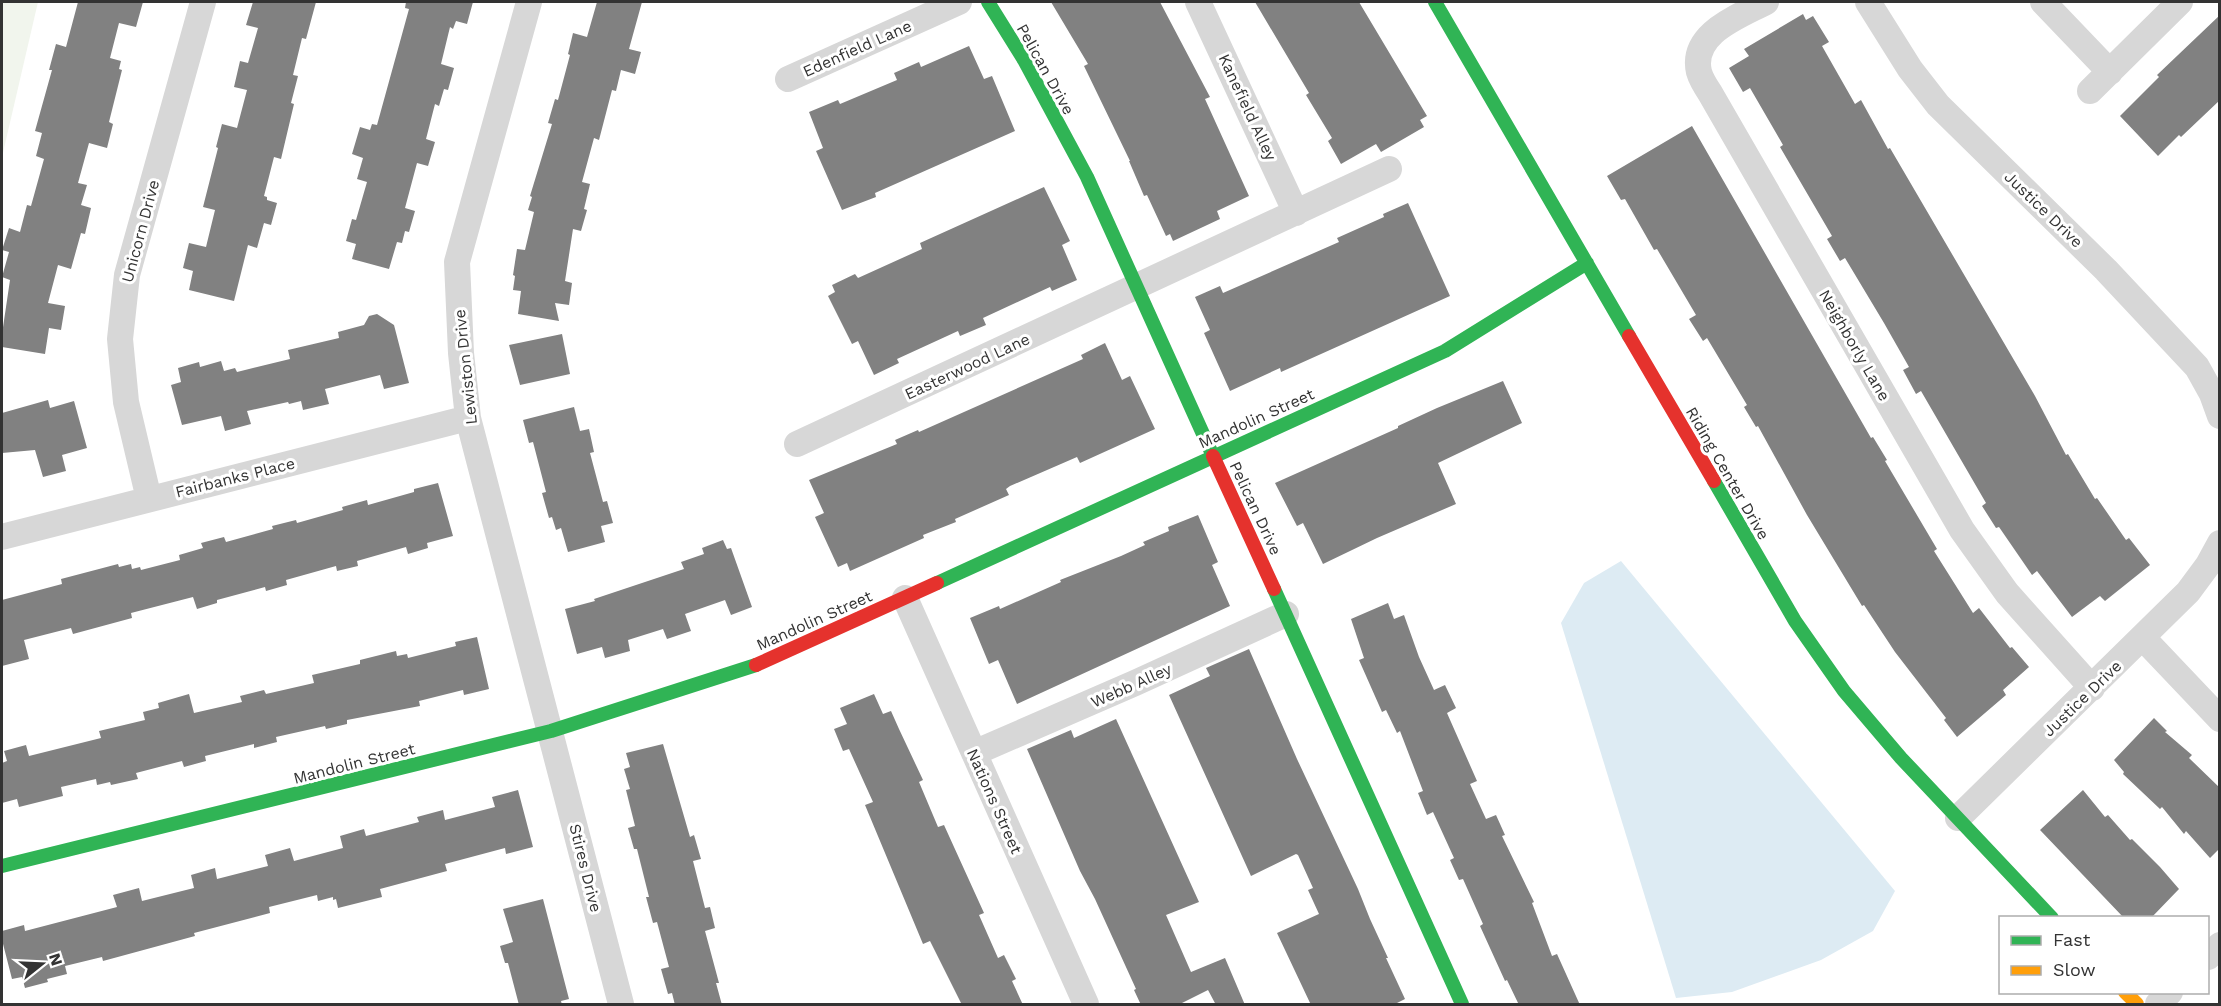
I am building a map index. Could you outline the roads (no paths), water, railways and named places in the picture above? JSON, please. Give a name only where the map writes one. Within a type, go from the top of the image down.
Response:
[{"type":"street","name":"Unicorn Drive","points":[[149,499],[126,402],[120,339],[127,275],[203,2]]},
{"type":"street","name":"Lewiston Drive","points":[[529,2],[457,262],[461,353],[468,418],[551,731]]},
{"type":"street","name":"Edenfield Lane","points":[[788,79],[959,2]]},
{"type":"street","name":"Pelican Drive","points":[[988,2],[1024,60],[1087,177],[1462,1005]]},
{"type":"street","name":"Kanefield Alley","points":[[1198,2],[1296,213]]},
{"type":"street","name":"Neighborly Lane","points":[[1766,2],[1716,30],[1705,40],[1699,55],[1699,72],[1962,530],[2007,593],[2092,688]]},
{"type":"street","name":"Justice Drive","points":[[1868,2],[1910,69],[1938,105],[2106,270],[2197,367],[2212,394],[2220,416]]},
{"type":"street","points":[[2043,2],[2110,72]]},
{"type":"street","points":[[2090,91],[2180,2]]},
{"type":"street","name":"Riding Center Drive","points":[[1446,5],[1587,263],[1796,621],[1844,691],[1901,758],[2050,916]]},
{"type":"street","points":[[1137,288],[1389,169]]},
{"type":"street","name":"Mandolin Street","points":[[2,866],[551,731],[764,662],[1445,351],[1587,263]]},
{"type":"street","name":"Easterwood Lane","points":[[797,444],[1137,288]]},
{"type":"street","name":"Fairbanks Place","points":[[2,537],[468,418]]},
{"type":"street","name":"Justice Drive","points":[[1958,818],[2188,592],[2208,565],[2220,543]]},
{"type":"street","name":"Nations Street","points":[[905,598],[1086,1005]]},
{"type":"street","name":"Webb Alley","points":[[974,753],[1286,614]]},
{"type":"street","points":[[2143,638],[2220,719]]},
{"type":"street","name":"Stires Drive","points":[[551,731],[621,1005]]},
{"type":"street","points":[[2209,956],[2220,945]]},
{"type":"street","points":[[2158,1005],[2169,994]]}]
